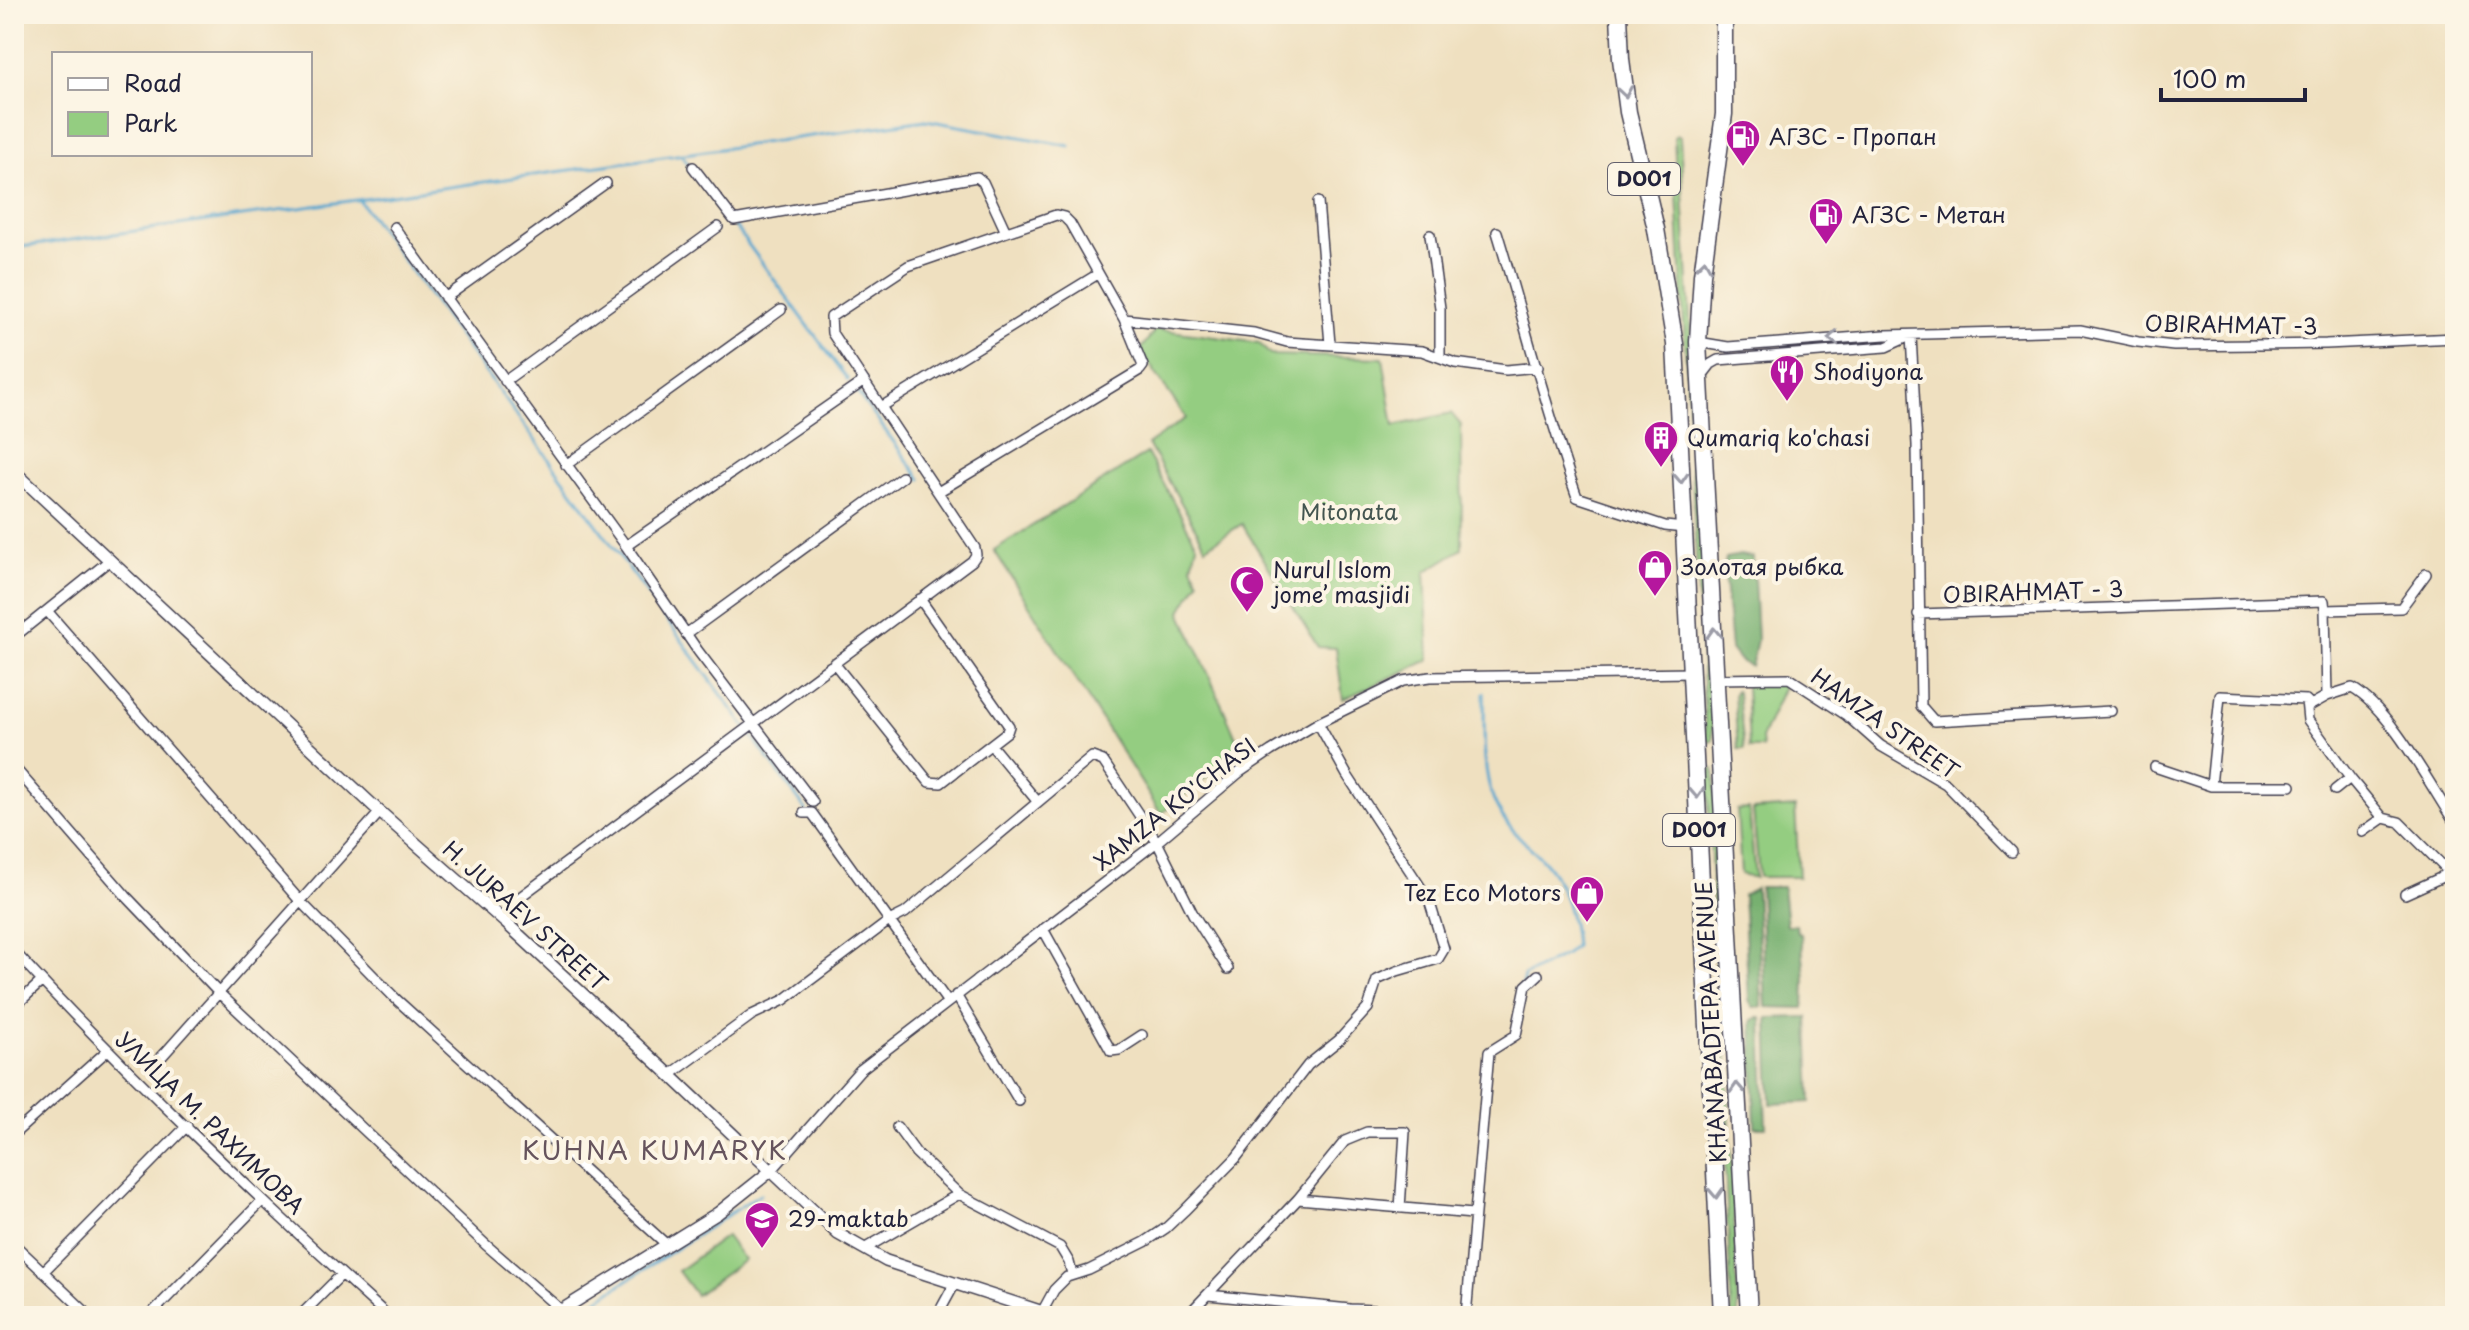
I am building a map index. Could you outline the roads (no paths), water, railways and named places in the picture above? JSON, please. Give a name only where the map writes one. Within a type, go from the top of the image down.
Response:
[{"type":"highway","name":"KHANABADTEPA AVENUE","points":[[1619,14],[1628,112],[1656,229],[1675,344],[1722,1316]]},
{"type":"highway","name":"D001","points":[[1698,342],[1702,275],[1724,114],[1724,14]]},
{"type":"highway","name":"KHANABADTEPA AVENUE","points":[[1698,342],[1749,1316]]},
{"type":"highway","points":[[1694,747],[1700,753],[1707,754],[1719,747]]},
{"type":"street","points":[[693,167],[734,220],[977,177],[983,182],[1006,232]]},
{"type":"street","points":[[445,298],[606,183]]},
{"type":"street","points":[[1318,202],[1330,344]]},
{"type":"street","points":[[506,923],[514,902],[520,897],[972,561],[976,555],[975,548],[832,333],[831,317],[908,266],[1056,215],[1064,217],[1124,319],[1143,361],[1140,370],[938,492]]},
{"type":"street","points":[[394,227],[626,546],[686,634],[813,802]]},
{"type":"street","points":[[505,381],[718,227]]},
{"type":"street","points":[[1497,232],[1538,367],[1555,436],[1577,497],[1665,526],[1684,528]]},
{"type":"street","points":[[1430,235],[1440,308],[1440,356]]},
{"type":"street","points":[[881,407],[1098,274]]},
{"type":"street","points":[[566,465],[781,310]]},
{"type":"street","points":[[1124,319],[1254,333],[1287,342],[1422,351],[1455,363],[1506,370],[1538,367]]},
{"type":"street","name":"OBIRAHMAT -3","points":[[1911,336],[2080,330],[2174,346],[2455,338]]},
{"type":"street","points":[[1698,342],[1728,347],[1885,335],[1911,336]]},
{"type":"street","points":[[1700,383],[1703,372],[1718,360],[1886,347],[1911,336]]},
{"type":"street","name":"OBIRAHMAT - 3","points":[[1911,336],[1917,445],[1918,614],[2324,601],[2325,610],[2401,608],[2426,574]]},
{"type":"street","points":[[626,546],[864,381]]},
{"type":"street","name":"H. JURAEV STREET","points":[[14,471],[380,812],[506,923],[838,1234],[886,1261],[1050,1315]]},
{"type":"street","points":[[686,634],[902,477]]},
{"type":"street","points":[[14,637],[110,560]]},
{"type":"street","points":[[834,663],[929,782],[941,783],[1007,732],[1009,726],[920,599]]},
{"type":"street","points":[[2325,610],[2327,696]]},
{"type":"street","points":[[48,612],[300,901],[396,999],[666,1244]]},
{"type":"street","points":[[1918,614],[1921,706],[1934,721],[2111,711]]},
{"type":"street","name":"XAMZA KO'CHASI","points":[[772,1170],[860,1070],[1157,842],[1240,772],[1318,723],[1403,681],[1430,677],[1691,673]]},
{"type":"street","name":"HAMZA STREET","points":[[1715,679],[1789,678],[1846,715],[1881,746],[1946,784],[2012,852]]},
{"type":"street","points":[[2211,786],[2220,696],[2306,700],[2311,705],[2352,688],[2366,696],[2392,727],[2455,823]]},
{"type":"street","points":[[2306,700],[2308,720],[2383,818],[2399,822],[2451,871],[2405,894]]},
{"type":"street","points":[[1050,1315],[1054,1290],[1072,1274],[1089,1270],[1166,1228],[1236,1158],[1308,1065],[1339,1040],[1368,1008],[1377,980],[1443,955],[1444,949],[1429,900],[1347,775],[1318,723]]},
{"type":"street","points":[[991,745],[1037,801]]},
{"type":"street","points":[[670,1075],[752,1015],[784,1000],[889,921],[905,913],[1092,757],[1103,761],[1157,842],[1193,914],[1228,969]]},
{"type":"street","points":[[14,767],[126,896],[218,992],[556,1313],[718,1213],[772,1170]]},
{"type":"street","points":[[2155,767],[2211,786],[2291,786]]},
{"type":"street","points":[[2335,790],[2350,778]]},
{"type":"street","points":[[157,1062],[380,812]]},
{"type":"street","points":[[804,813],[812,813],[889,921],[951,998],[1019,1101]]},
{"type":"street","points":[[2363,832],[2383,818]]},
{"type":"street","points":[[1043,929],[1111,1051],[1119,1050],[1142,1035]]},
{"type":"street","name":"УЛИЦА М. РАХИМОВА","points":[[14,951],[108,1050],[262,1201],[388,1316]]},
{"type":"street","points":[[1208,1295],[1350,1309],[1466,1315],[1489,1052],[1516,1035],[1526,986],[1538,975]]},
{"type":"street","points":[[14,1007],[42,981]]},
{"type":"street","points":[[14,1134],[108,1050]]},
{"type":"street","points":[[43,1272],[187,1126]]},
{"type":"street","points":[[897,1127],[916,1153],[959,1194],[1060,1247],[1072,1274]]},
{"type":"street","points":[[1187,1316],[1298,1199],[1345,1141],[1367,1132],[1405,1132],[1400,1208]]},
{"type":"street","points":[[864,1249],[959,1194]]},
{"type":"street","points":[[1298,1199],[1473,1214]]},
{"type":"street","points":[[149,1316],[262,1201]]},
{"type":"street","points":[[14,1244],[90,1316]]},
{"type":"street","points":[[300,1316],[342,1274]]},
{"type":"street","points":[[937,1316],[954,1285]]},
{"type":"waterway","points":[[14,248],[926,120],[1070,146]]},
{"type":"waterway","points":[[681,154],[690,167]]},
{"type":"waterway","points":[[359,200],[806,810]]},
{"type":"waterway","points":[[731,221],[848,380]]},
{"type":"waterway","points":[[857,392],[921,479]]},
{"type":"waterway","points":[[1484,693],[1485,760],[1493,798],[1510,827],[1547,865],[1559,883],[1574,936],[1575,946],[1524,976],[1522,986]]},
{"type":"waterway","points":[[572,1316],[760,1194]]},
{"type":"place","name":"АГЗС - Пропан","points":[[1743,168]]},
{"type":"place","name":"АГЗС - Метан","points":[[1826,246]]},
{"type":"place","name":"Shodiyona","points":[[1787,403]]},
{"type":"place","name":"Qumariq ko'chasi","points":[[1661,469]]},
{"type":"place","name":"Золотая рыбка","points":[[1655,598]]},
{"type":"place","name":"Nurul Islom jome’ masjidi","points":[[1247,614]]},
{"type":"place","name":"Tez Eco Motors","points":[[1587,924]]},
{"type":"place","name":"29-maktab","points":[[762,1250]]},
{"type":"district","name":"KUHNA KUMARYK","points":[[655,1151]]},
{"type":"park label","name":"Mitonata","points":[[1349,512]]}]
